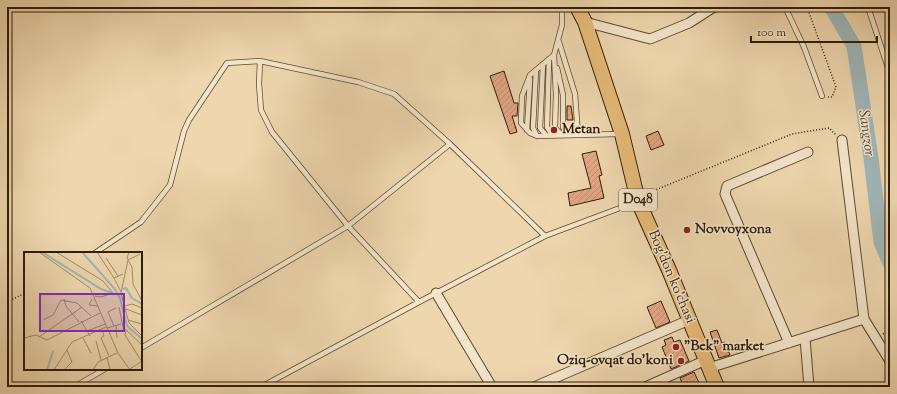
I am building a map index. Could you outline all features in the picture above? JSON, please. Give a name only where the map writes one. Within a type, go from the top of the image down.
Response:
[{"type":"main road","name":"Bog'don ko'chasi","points":[[577,7],[585,22],[622,134],[637,199],[717,387]]},
{"type":"street","points":[[585,22],[650,39],[689,23],[714,7]]},
{"type":"street","points":[[842,140],[864,319],[890,361]]},
{"type":"street","points":[[789,343],[725,194],[727,186],[808,152]]},
{"type":"street","points":[[436,293],[492,387]]},
{"type":"street","points":[[645,387],[655,385],[708,364],[789,343],[864,319]]},
{"type":"street","points":[[534,387],[689,320]]},
{"type":"street","points":[[805,338],[809,387]]},
{"type":"lane","points":[[562,7],[562,25],[554,55],[556,94],[555,128],[562,135]]},
{"type":"lane","points":[[785,7],[804,46],[822,96]]},
{"type":"lane","points":[[868,7],[890,74]]},
{"type":"lane","points":[[558,39],[575,94],[578,135]]},
{"type":"lane","points":[[554,55],[530,75],[522,96],[520,123],[527,130],[537,136],[622,134]]},
{"type":"lane","points":[[554,55],[563,95],[563,127],[569,135]]},
{"type":"lane","points":[[549,59],[547,126],[552,135]]},
{"type":"lane","points":[[260,61],[258,84],[261,110],[272,132],[348,226],[419,302]]},
{"type":"lane","points":[[96,252],[141,222],[170,185],[184,131],[189,120],[227,63],[260,61],[358,82],[394,94],[450,144],[545,236]]},
{"type":"lane","points":[[543,64],[540,128],[546,135]]},
{"type":"lane","points":[[536,70],[534,128],[537,136]]},
{"type":"lane","points":[[142,347],[348,226],[450,144]]},
{"type":"lane","points":[[261,387],[545,236],[637,199]]},
{"type":"lane","points":[[74,387],[103,370]]},
{"type":"path","points":[[807,7],[836,86],[832,97],[822,96]]},
{"type":"path","points":[[637,199],[792,134],[829,128],[842,140]]},
{"type":"path","points":[[7,302],[24,294]]},
{"type":"building","points":[[504,71],[514,103],[518,103],[517,116],[512,116],[517,132],[510,134],[490,76]]},
{"type":"building","points":[[567,106],[571,106],[573,120],[567,120]]},
{"type":"building","points":[[658,131],[664,145],[651,150],[646,136]]},
{"type":"building","points":[[596,151],[602,175],[599,176],[604,198],[570,206],[568,193],[591,188],[582,154]]},
{"type":"building","points":[[661,301],[670,322],[656,328],[647,307]]},
{"type":"building","points":[[717,330],[722,343],[725,342],[730,355],[719,358],[710,332]]},
{"type":"building","points":[[672,337],[674,342],[680,340],[689,361],[671,369],[662,347],[666,345],[664,340]]},
{"type":"building","points":[[694,372],[701,387],[684,387],[680,378]]},
{"type":"waterway","name":"Sangzor","points":[[831,7],[854,46],[871,158],[881,242],[890,263]]},
{"type":"place","name":"Metan","points":[[554,130]]},
{"type":"place","name":"Novvoyxona","points":[[687,230]]},
{"type":"place","name":"\"Bek\" market","points":[[676,347]]},
{"type":"place","name":"Oziq-ovqat do'koni","points":[[681,361]]}]
